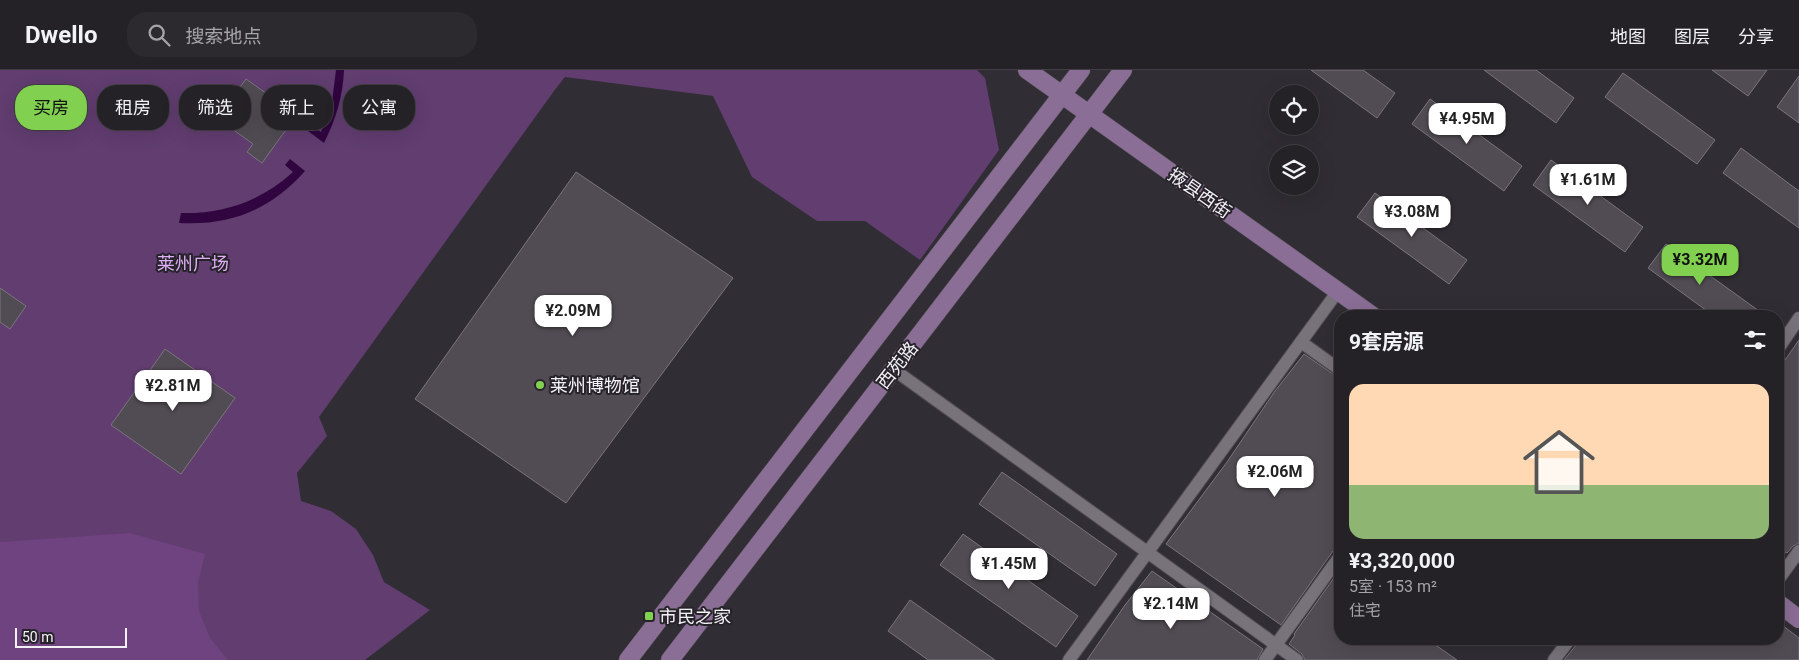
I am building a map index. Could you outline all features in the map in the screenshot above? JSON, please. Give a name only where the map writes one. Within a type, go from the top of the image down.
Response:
[{"type":"main road","name":"掖县西街","points":[[1027,70],[1365,310]]},
{"type":"main road","name":"西苑路","points":[[628,660],[1081,70]]},
{"type":"main road","name":"西苑路","points":[[670,660],[1123,70]]},
{"type":"main road","points":[[1784,607],[1799,618]]},
{"type":"street","points":[[1069,660],[1338,291]]},
{"type":"street","points":[[1784,340],[1799,318]]},
{"type":"street","points":[[1301,342],[1334,366]]},
{"type":"street","points":[[893,369],[1297,660]]},
{"type":"street","points":[[1784,572],[1799,551]]},
{"type":"street","points":[[1265,660],[1334,564]]},
{"type":"street","points":[[1554,660],[1565,645]]},
{"type":"green space","name":"莱州广场","points":[[0,70],[977,70],[985,78],[999,150],[920,260],[865,221],[817,221],[752,177],[713,96],[565,77],[319,417],[327,436],[297,473],[301,501],[331,511],[356,529],[373,555],[384,582],[430,610],[365,660],[0,660]]},
{"type":"shaded area","points":[[336,70],[344,70],[342,89],[333,122],[333,94]]},
{"type":"shaded area","points":[[318,130],[321,132],[322,130],[330,130],[324,143],[308,131]]},
{"type":"shaded area","points":[[290,159],[305,171],[292,185],[263,205],[248,213],[216,222],[179,223],[181,213],[197,213],[227,208],[241,204],[268,191],[293,172],[285,165]]},
{"type":"shaded area","points":[[130,533],[205,554],[198,582],[199,611],[210,638],[228,660],[0,660],[0,542]]},
{"type":"building","points":[[1311,70],[1363,70],[1395,93],[1377,118]]},
{"type":"building","points":[[1484,70],[1536,70],[1574,98],[1556,123]]},
{"type":"building","points":[[1712,70],[1767,70],[1748,96]]},
{"type":"building","points":[[1623,73],[1715,140],[1697,164],[1605,97]]},
{"type":"building","points":[[1799,76],[1799,123],[1777,107]]},
{"type":"building","points":[[246,79],[261,90],[261,130],[286,130],[262,163],[247,152],[253,144],[234,130],[251,130],[251,85],[242,85]]},
{"type":"building","points":[[1430,99],[1522,166],[1504,191],[1412,124]]},
{"type":"building","points":[[1741,148],[1799,191],[1799,228],[1723,173]]},
{"type":"building","points":[[1551,160],[1643,227],[1625,252],[1533,185]]},
{"type":"building","points":[[576,172],[733,278],[566,503],[415,399]]},
{"type":"building","points":[[1375,193],[1467,260],[1449,284],[1357,217]]},
{"type":"building","points":[[1666,244],[1758,310],[1706,310],[1648,268]]},
{"type":"building","points":[[0,288],[26,306],[10,329],[0,322]]},
{"type":"building","points":[[1799,340],[1799,543],[1784,554],[1784,361]]},
{"type":"building","points":[[165,349],[235,398],[181,474],[111,425]]},
{"type":"building","points":[[1304,354],[1334,375],[1334,550],[1281,625],[1166,544],[1227,462],[1275,391]]},
{"type":"building","points":[[1002,472],[1117,554],[1095,586],[979,504]]},
{"type":"building","points":[[963,534],[1078,616],[1056,647],[940,565]]},
{"type":"building","points":[[1152,571],[1263,649],[1257,660],[1087,660],[1125,605]]},
{"type":"building","points":[[1334,578],[1334,645],[1436,645],[1457,660],[1305,660],[1302,654],[1289,644]]},
{"type":"building","points":[[910,600],[995,660],[928,660],[888,631]]},
{"type":"building","points":[[1784,627],[1799,638],[1799,660],[1564,660],[1576,645],[1784,645]]},
{"type":"place","name":"莱州博物馆","points":[[540,385]]},
{"type":"place","name":"市民之家","points":[[649,616]]}]
